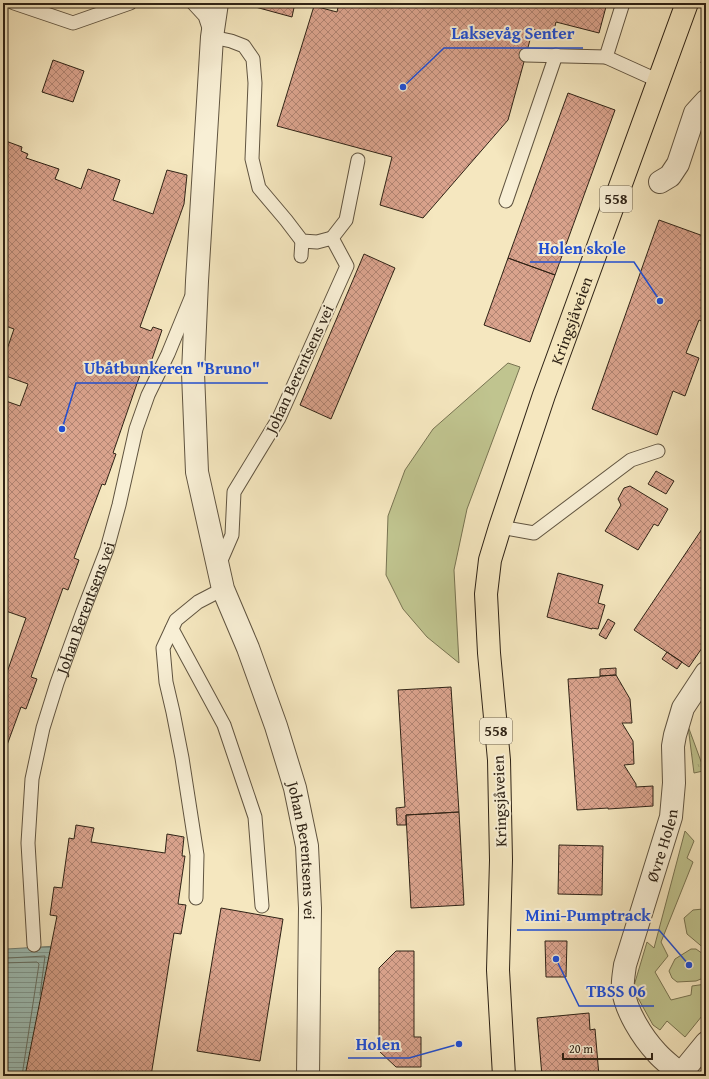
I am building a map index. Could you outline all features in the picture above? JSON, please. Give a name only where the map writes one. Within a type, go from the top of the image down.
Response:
[{"type":"main road","name":"Kringsjåveien","points":[[504,1076],[498,970],[501,860],[499,760],[489,652],[486,594],[490,560],[544,395],[687,3]]},
{"type":"street","name":"Johan Berentsens vei","points":[[217,3],[212,37],[193,372],[197,472],[223,590],[248,648],[276,726],[295,788],[307,846],[310,908],[308,1076]]},
{"type":"street","points":[[660,182],[670,176],[678,164],[695,114],[706,101]]},
{"type":"street","name":"Øvre Holen","points":[[706,673],[683,708],[675,735],[672,817],[625,965],[623,978],[623,990],[629,1012],[646,1040],[657,1054],[680,1075],[706,1043]]},
{"type":"lane","points":[[14,3],[73,23],[130,3]]},
{"type":"lane","name":"Johan Berentsens vei","points":[[193,3],[205,16],[212,37]]},
{"type":"lane","points":[[606,57],[623,3]]},
{"type":"lane","points":[[212,37],[231,41],[244,46],[253,59],[255,84],[252,159],[259,188],[302,241],[301,256]]},
{"type":"lane","points":[[526,55],[606,57],[659,81]]},
{"type":"lane","points":[[506,200],[556,55]]},
{"type":"lane","points":[[302,241],[317,242],[332,238],[346,220],[358,160]]},
{"type":"lane","name":"Johan Berentsens vei","points":[[218,566],[232,534],[234,492],[279,418],[347,266],[332,238]]},
{"type":"lane","name":"Johan Berentsens vei","points":[[34,945],[28,843],[32,779],[43,728],[57,683],[106,549],[136,430],[148,395],[168,354],[197,281]]},
{"type":"lane","points":[[500,527],[534,533],[631,460],[658,451]]},
{"type":"lane","points":[[196,898],[196,847],[182,758],[166,682],[163,648],[176,620],[198,602],[223,590]]},
{"type":"lane","points":[[172,629],[224,725],[255,817],[262,906]]},
{"type":"green space","points":[[508,363],[520,367],[467,509],[454,570],[459,663],[427,637],[403,609],[386,575],[388,516],[405,470],[433,429]]},
{"type":"green space","points":[[688,726],[706,775],[706,800],[703,771],[694,773]]},
{"type":"green space","points":[[685,831],[694,841],[687,858],[693,862],[661,942],[668,956],[655,972],[671,1000],[691,995],[692,986],[706,984],[706,1011],[685,1037],[667,1021],[660,1030],[653,1025],[633,989],[647,942],[654,948]]},
{"type":"green space","points":[[706,909],[706,950],[687,934],[684,918],[693,910]]},
{"type":"green space","points":[[691,949],[696,949],[706,956],[706,977],[696,981],[677,982],[672,978],[669,971],[675,959]]},
{"type":"water","points":[[3,909],[7,949],[57,946],[37,1076],[3,1076]]},
{"type":"building","points":[[249,3],[295,3],[292,17],[248,5]]},
{"type":"building","points":[[339,3],[607,3],[599,33],[556,22],[553,34],[533,29],[508,120],[423,218],[380,205],[392,157],[277,126],[314,6],[337,12]]},
{"type":"building","points":[[706,45],[706,65],[701,63]]},
{"type":"building","points":[[53,60],[84,71],[73,102],[42,92]]},
{"type":"building","points":[[568,93],[615,110],[555,275],[508,258]]},
{"type":"building","points":[[3,140],[22,147],[21,151],[28,154],[26,158],[59,169],[55,179],[81,189],[88,169],[120,180],[113,200],[153,214],[167,170],[187,175],[184,204],[140,327],[151,331],[153,327],[162,330],[149,368],[141,365],[139,369],[142,369],[113,453],[116,454],[105,485],[102,484],[74,558],[79,560],[68,590],[63,588],[31,677],[37,679],[26,709],[21,707],[3,756],[3,684],[26,618],[3,610],[3,400],[20,406],[28,384],[3,375],[3,361],[14,329],[3,325]]},
{"type":"building","points":[[659,220],[706,237],[706,323],[699,320],[686,353],[699,358],[685,396],[673,391],[657,435],[592,409]]},
{"type":"building","points":[[364,254],[395,268],[331,419],[300,405]]},
{"type":"building","points":[[508,258],[555,275],[530,342],[484,325]]},
{"type":"building","points":[[656,471],[674,481],[666,494],[648,484]]},
{"type":"building","points":[[630,486],[668,509],[658,526],[654,524],[638,550],[605,531],[621,505],[618,499],[624,488]]},
{"type":"building","points":[[706,523],[706,627],[703,625],[702,648],[689,667],[634,630]]},
{"type":"building","points":[[558,573],[603,585],[598,603],[605,605],[598,629],[592,629],[547,617]]},
{"type":"building","points":[[608,619],[615,623],[606,639],[599,635]]},
{"type":"building","points":[[667,652],[682,662],[677,669],[662,659]]},
{"type":"building","points":[[616,668],[616,675],[600,676],[600,669]]},
{"type":"building","points":[[616,675],[630,699],[632,723],[622,723],[633,741],[634,764],[624,765],[636,784],[636,787],[653,786],[653,806],[577,810],[568,679]]},
{"type":"building","points":[[451,687],[459,812],[406,815],[406,825],[397,825],[396,808],[405,807],[398,690]]},
{"type":"building","points":[[459,812],[464,905],[411,908],[406,815]]},
{"type":"building","points":[[76,825],[94,828],[91,842],[165,853],[167,834],[184,837],[182,856],[185,856],[178,904],[186,905],[181,934],[174,933],[151,1076],[25,1076],[57,916],[50,915],[54,887],[62,888],[69,838],[74,839]]},
{"type":"building","points":[[559,845],[603,846],[602,895],[558,894]]},
{"type":"building","points":[[221,908],[283,919],[260,1061],[197,1051]]},
{"type":"building","points":[[545,941],[567,941],[566,977],[546,977]]},
{"type":"building","points":[[396,951],[414,951],[414,1037],[421,1037],[421,1067],[396,1067],[379,1051],[379,968]]},
{"type":"building","points":[[589,1013],[590,1030],[595,1029],[599,1076],[542,1076],[537,1018]]},
{"type":"place","name":"Laksevåg Senter","points":[[403,87]]},
{"type":"place","name":"Holen skole","points":[[660,301]]},
{"type":"place","name":"Ubåtbunkeren \"Bruno\"","points":[[62,429]]},
{"type":"place","name":"TBSS 06","points":[[556,959]]},
{"type":"place","name":"Mini-Pumptrack","points":[[689,965]]},
{"type":"place","name":"Holen","points":[[459,1044]]}]
